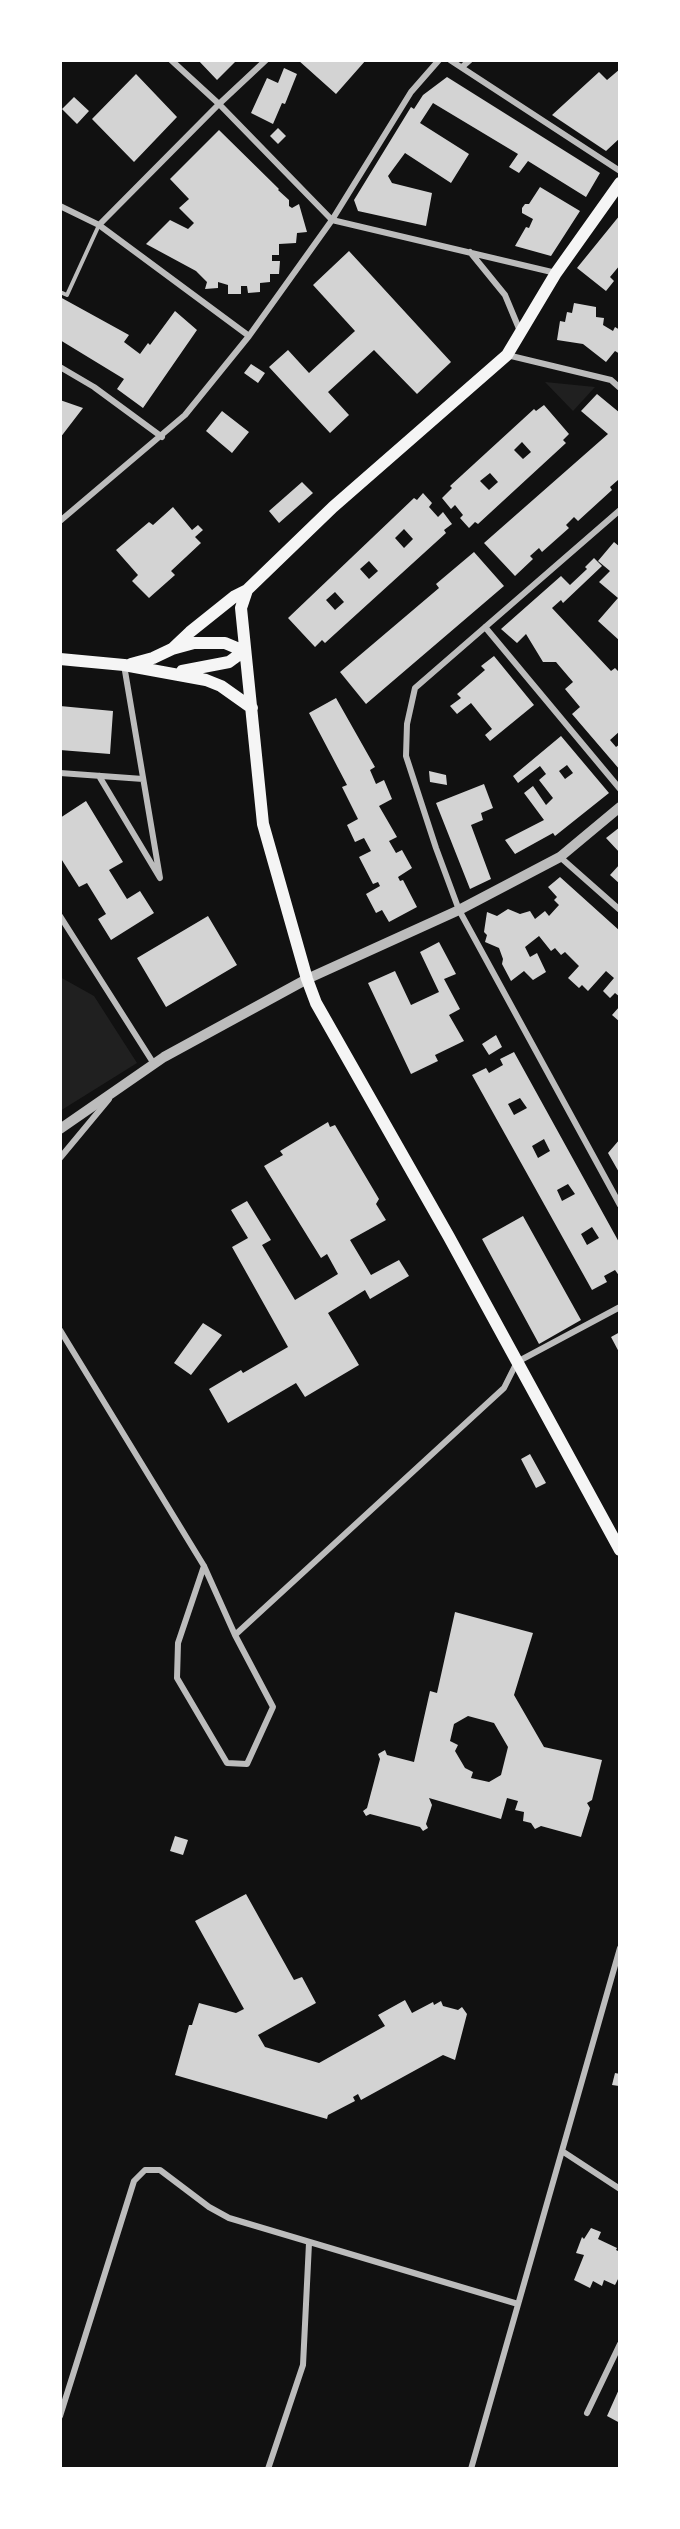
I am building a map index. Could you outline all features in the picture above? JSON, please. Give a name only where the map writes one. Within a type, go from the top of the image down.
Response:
[{"type":"main road","points":[[172,649],[235,596],[247,590],[333,507],[507,355],[556,273],[620,183]]},
{"type":"main road","points":[[247,590],[241,608],[263,824],[307,980],[316,1003],[620,1550]]},
{"type":"main road","points":[[124,665],[142,662],[172,649],[194,644],[225,643],[244,651]]},
{"type":"main road","points":[[163,674],[229,662],[244,651]]},
{"type":"main road","points":[[60,659],[124,665],[163,674],[192,677],[214,683],[252,708]]},
{"type":"street","points":[[171,60],[219,104],[332,220],[556,273]]},
{"type":"street","points":[[99,225],[266,60]]},
{"type":"street","points":[[60,521],[162,437],[185,415],[249,336],[332,220],[411,92],[439,60]]},
{"type":"street","points":[[450,60],[620,171]]},
{"type":"street","points":[[462,67],[470,60]]},
{"type":"street","points":[[60,206],[99,225],[249,336]]},
{"type":"street","points":[[470,251],[505,295],[521,333]]},
{"type":"street","points":[[507,355],[611,380],[620,388]]},
{"type":"street","points":[[60,367],[94,387],[162,437]]},
{"type":"street","points":[[620,510],[416,688],[407,724],[406,756],[459,910],[620,1205]]},
{"type":"street","points":[[484,627],[620,789]]},
{"type":"street","points":[[99,776],[160,878],[124,665]]},
{"type":"street","points":[[60,773],[143,779]]},
{"type":"street","points":[[60,1129],[154,1064],[307,980],[459,910],[560,857],[620,807]]},
{"type":"street","points":[[560,857],[620,910]]},
{"type":"street","points":[[60,916],[154,1064]]},
{"type":"street","points":[[60,1158],[115,1092]]},
{"type":"street","points":[[235,1635],[504,1388],[517,1362],[620,1307]]},
{"type":"street","points":[[60,1330],[204,1566],[235,1635],[273,1707],[247,1764],[227,1763],[177,1678],[178,1643],[204,1566]]},
{"type":"street","points":[[471,2469],[620,1948]]},
{"type":"street","points":[[562,2151],[620,2189]]},
{"type":"street","points":[[60,2416],[134,2181],[145,2170],[160,2170],[209,2207],[229,2218],[518,2304]]},
{"type":"street","points":[[268,2469],[303,2365],[309,2243]]},
{"type":"street","points":[[587,2413],[620,2344]]},
{"type":"lane","points":[[60,292],[67,295],[99,225]]},
{"type":"shaded area","points":[[545,382],[595,387],[573,411]]},
{"type":"shaded area","points":[[60,977],[94,996],[137,1063],[60,1111]]},
{"type":"building","points":[[198,60],[237,60],[217,80]]},
{"type":"building","points":[[298,60],[366,60],[336,94]]},
{"type":"building","points":[[284,68],[297,74],[285,104],[282,103],[273,124],[251,113],[267,78],[278,83]]},
{"type":"building","points":[[620,69],[620,138],[606,151],[552,115],[599,72],[607,80]]},
{"type":"building","points":[[136,74],[177,117],[134,162],[92,119]]},
{"type":"building","points":[[447,77],[600,173],[586,197],[528,161],[519,173],[509,167],[518,154],[433,103],[420,123],[469,154],[451,183],[405,153],[388,176],[392,183],[432,193],[426,226],[358,211],[354,200],[411,107],[414,109],[423,95]]},
{"type":"building","points":[[74,97],[89,111],[77,124],[62,109]]},
{"type":"building","points":[[278,128],[286,136],[278,144],[270,136]]},
{"type":"building","points":[[219,130],[279,189],[289,200],[289,206],[292,208],[299,204],[307,232],[297,233],[296,243],[279,244],[279,255],[272,255],[272,261],[280,261],[279,274],[270,274],[270,282],[260,283],[260,292],[248,293],[247,286],[241,286],[241,294],[228,294],[228,285],[218,282],[218,288],[205,289],[207,282],[196,271],[146,244],[170,220],[188,229],[194,223],[179,208],[189,199],[170,179]]},
{"type":"building","points":[[540,187],[580,211],[551,256],[515,246],[533,219],[522,213],[522,208],[525,204],[529,204]]},
{"type":"building","points":[[620,215],[620,265],[610,277],[614,281],[606,291],[577,268]]},
{"type":"building","points":[[349,251],[451,362],[417,394],[374,350],[328,392],[349,415],[330,433],[269,367],[288,350],[309,373],[355,331],[313,285]]},
{"type":"building","points":[[60,297],[129,335],[124,342],[140,354],[148,343],[150,345],[175,311],[197,330],[143,408],[117,389],[124,379],[60,340]]},
{"type":"building","points":[[574,303],[596,307],[596,317],[604,318],[603,325],[613,331],[615,327],[620,330],[620,354],[615,351],[606,362],[583,344],[557,340],[560,321],[565,322],[567,312],[572,313]]},
{"type":"building","points":[[251,364],[265,373],[258,383],[244,373]]},
{"type":"building","points":[[597,394],[620,413],[620,482],[618,480],[610,487],[612,490],[578,521],[574,517],[566,525],[569,528],[542,552],[539,548],[530,556],[533,559],[515,576],[484,543],[608,434],[581,411]]},
{"type":"building","points":[[60,400],[83,408],[60,438]]},
{"type":"building","points":[[544,405],[569,434],[563,440],[566,443],[478,524],[475,522],[469,528],[460,518],[463,515],[455,505],[451,509],[442,498],[452,488],[450,486],[534,409],[536,411]],"holes":[[[522,442],[531,452],[523,459],[514,450]],[[490,473],[498,482],[489,490],[480,481]]]},
{"type":"building","points":[[222,411],[249,432],[232,453],[206,431]]},
{"type":"building","points":[[302,482],[313,493],[279,523],[269,511]]},
{"type":"building","points":[[423,493],[432,503],[429,507],[438,517],[443,512],[452,524],[444,530],[446,533],[325,643],[322,640],[315,647],[288,618],[414,498],[417,500]],"holes":[[[404,529],[413,539],[404,548],[395,538]],[[369,561],[378,571],[369,579],[360,569]],[[335,592],[344,602],[335,610],[326,600]]]},
{"type":"building","points":[[173,507],[192,530],[198,525],[203,530],[195,537],[201,543],[171,571],[175,575],[149,598],[132,581],[138,575],[116,550],[149,522],[153,525]]},
{"type":"building","points":[[614,542],[620,547],[620,641],[598,621],[618,598],[599,582],[610,571],[598,561]]},
{"type":"building","points":[[474,552],[504,586],[366,704],[340,672],[439,588],[436,584]]},
{"type":"building","points":[[594,558],[602,566],[563,603],[561,600],[552,608],[611,671],[615,668],[620,673],[620,731],[610,740],[616,747],[620,744],[620,770],[572,714],[580,707],[565,689],[573,682],[556,662],[543,662],[526,634],[517,643],[501,629],[561,576],[570,585],[587,569],[585,567]]},
{"type":"building","points":[[494,656],[534,705],[490,741],[485,735],[492,729],[471,703],[457,714],[450,706],[461,698],[457,694],[485,670],[481,666]]},
{"type":"building","points":[[336,698],[375,767],[370,770],[376,784],[384,780],[392,799],[379,806],[397,837],[389,841],[396,853],[402,850],[412,868],[398,877],[400,881],[403,880],[417,907],[389,922],[382,910],[376,913],[366,894],[380,886],[378,882],[373,884],[359,857],[371,851],[364,838],[355,842],[347,825],[358,819],[342,787],[347,785],[309,713]]},
{"type":"building","points":[[60,706],[113,711],[110,754],[60,750]]},
{"type":"building","points":[[561,736],[609,793],[555,836],[553,833],[515,854],[505,840],[544,820],[524,793],[533,786],[546,805],[553,798],[539,780],[546,774],[540,766],[518,783],[513,776]],"holes":[[[567,765],[573,773],[565,779],[559,771]]]},
{"type":"building","points":[[429,771],[446,775],[447,785],[430,782]]},
{"type":"building","points":[[484,784],[493,808],[481,813],[483,820],[471,825],[491,879],[470,889],[436,803]]},
{"type":"building","points":[[86,801],[123,862],[109,870],[127,899],[140,891],[154,913],[111,940],[98,919],[106,914],[95,896],[87,883],[79,887],[60,857],[60,818]]},
{"type":"building","points":[[620,827],[620,853],[606,838]]},
{"type":"building","points":[[620,864],[620,884],[610,875]]},
{"type":"building","points":[[560,877],[620,931],[620,997],[615,993],[610,998],[603,991],[614,978],[606,971],[588,991],[582,985],[579,988],[568,978],[579,966],[565,952],[561,955],[555,948],[551,951],[539,936],[525,947],[530,957],[537,953],[546,972],[533,980],[524,971],[511,981],[502,964],[503,959],[499,948],[485,942],[487,912],[497,916],[508,909],[520,914],[530,911],[535,919],[545,911],[549,916],[559,905],[554,900],[557,897],[548,887]]},
{"type":"building","points":[[208,916],[237,965],[166,1007],[137,958]]},
{"type":"building","points":[[439,942],[456,974],[444,979],[460,1009],[449,1015],[464,1041],[435,1055],[438,1061],[411,1074],[368,983],[395,971],[411,1005],[439,992],[420,952]]},
{"type":"building","points":[[620,1006],[620,1022],[612,1015]]},
{"type":"building","points":[[496,1035],[502,1047],[489,1055],[482,1044]]},
{"type":"building","points":[[514,1052],[620,1244],[620,1277],[615,1270],[604,1276],[607,1282],[592,1290],[472,1075],[486,1068],[489,1073],[503,1065],[500,1059]],"holes":[[[520,1098],[527,1108],[514,1115],[508,1104]],[[544,1139],[550,1151],[538,1158],[532,1146]],[[568,1184],[575,1194],[562,1201],[557,1190]],[[592,1227],[599,1238],[587,1245],[581,1234]]]},
{"type":"building","points":[[328,1122],[330,1127],[335,1125],[379,1199],[376,1204],[386,1220],[350,1240],[371,1275],[399,1260],[409,1276],[370,1299],[365,1290],[328,1313],[359,1365],[305,1397],[296,1383],[228,1423],[209,1389],[241,1370],[243,1373],[288,1347],[232,1247],[248,1238],[231,1210],[247,1201],[271,1240],[262,1245],[295,1300],[338,1274],[327,1254],[321,1258],[264,1166],[283,1155],[280,1151]]},
{"type":"building","points":[[620,1139],[620,1174],[608,1153]]},
{"type":"building","points":[[523,1216],[581,1320],[539,1344],[482,1239]]},
{"type":"building","points":[[203,1323],[222,1335],[191,1375],[174,1363]]},
{"type":"building","points":[[620,1332],[620,1354],[611,1337]]},
{"type":"building","points":[[530,1454],[546,1483],[536,1488],[521,1459]]},
{"type":"building","points":[[455,1612],[533,1633],[514,1695],[544,1747],[602,1760],[592,1800],[587,1803],[590,1808],[581,1837],[541,1826],[535,1829],[531,1823],[523,1821],[524,1812],[515,1810],[518,1801],[507,1798],[501,1819],[429,1798],[432,1805],[426,1824],[428,1828],[423,1831],[420,1827],[370,1814],[366,1816],[363,1811],[367,1808],[380,1759],[378,1754],[385,1750],[387,1755],[414,1762],[430,1691],[437,1693]],"holes":[[[468,1716],[494,1723],[508,1747],[501,1775],[489,1782],[471,1778],[473,1772],[465,1768],[455,1751],[458,1745],[450,1741],[454,1724]]]},
{"type":"building","points":[[175,1836],[188,1840],[183,1855],[170,1851]]},
{"type":"building","points":[[246,1894],[294,1980],[302,1977],[316,2003],[258,2035],[265,2047],[319,2063],[385,2026],[378,2015],[405,2000],[412,2013],[433,2002],[434,2005],[441,2001],[443,2006],[458,2010],[462,2007],[467,2014],[455,2060],[443,2055],[361,2100],[358,2094],[353,2097],[355,2101],[328,2115],[327,2119],[175,2075],[189,2025],[192,2025],[199,2003],[236,2013],[244,2009],[195,1921]]},
{"type":"building","points":[[615,2073],[620,2074],[619,2086],[612,2085]]},
{"type":"building","points":[[591,2228],[601,2232],[598,2239],[617,2248],[616,2250],[620,2252],[620,2275],[615,2285],[604,2280],[602,2286],[593,2281],[590,2288],[574,2280],[584,2255],[576,2253],[582,2237],[584,2239]]},
{"type":"building","points":[[620,2387],[620,2423],[607,2416]]}]
